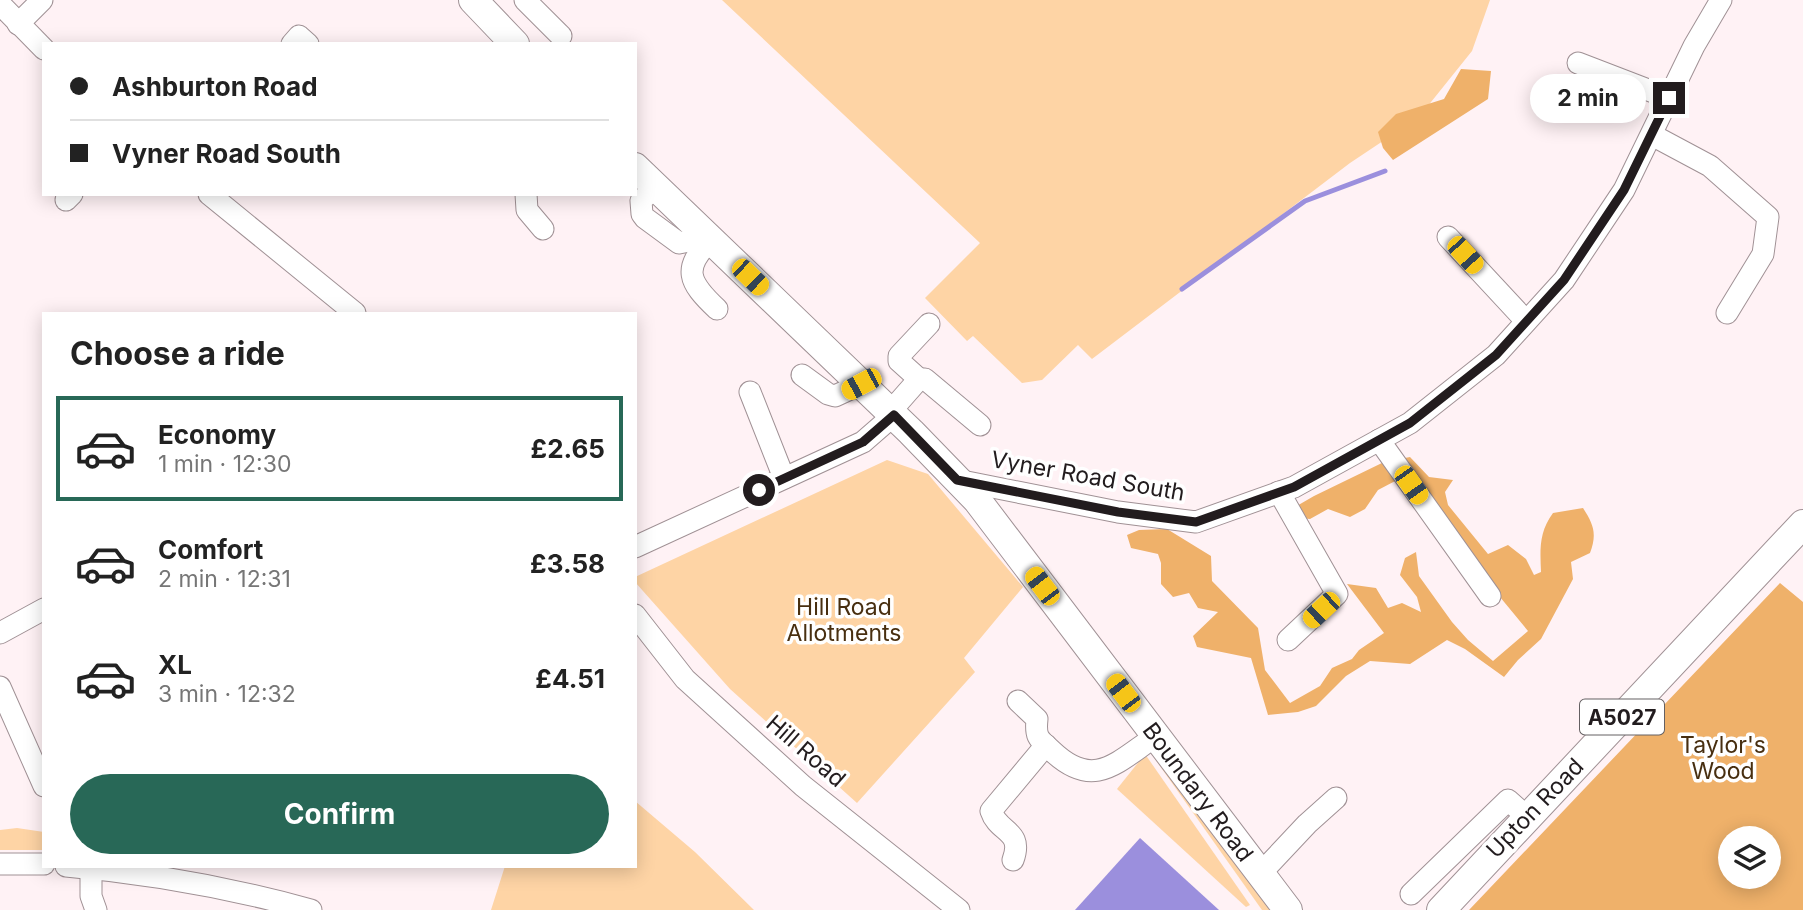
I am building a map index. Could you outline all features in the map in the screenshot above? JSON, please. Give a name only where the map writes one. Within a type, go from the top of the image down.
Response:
[{"type":"main road","points":[[482,3],[513,42]]},
{"type":"main road","name":"Boundary Road","points":[[645,176],[892,413],[977,500],[1288,910]]},
{"type":"main road","name":"Upton Road","points":[[1441,910],[1803,524]]},
{"type":"street","points":[[42,0],[6,15],[42,47]]},
{"type":"street","points":[[525,0],[561,36]]},
{"type":"street","name":"Vyner Road South","points":[[957,480],[1118,512],[1196,522],[1294,487],[1410,423],[1496,355],[1521,316],[1564,280],[1624,190],[1694,46],[1721,0]]},
{"type":"street","points":[[1578,63],[1669,98]]},
{"type":"street","points":[[1652,135],[1710,166],[1768,216],[1763,254],[1727,313]]},
{"type":"street","points":[[211,196],[354,312]]},
{"type":"street","points":[[526,196],[527,210],[543,229]]},
{"type":"street","points":[[706,235],[691,265],[691,272],[694,281],[717,309]]},
{"type":"street","points":[[1448,237],[1521,316]]},
{"type":"street","points":[[929,324],[899,356],[899,361],[980,425]]},
{"type":"street","points":[[802,375],[835,396],[861,384]]},
{"type":"street","points":[[637,546],[863,442],[892,413],[919,379]]},
{"type":"street","points":[[750,392],[784,478]]},
{"type":"street","points":[[1379,440],[1490,596]]},
{"type":"street","points":[[1279,492],[1337,594],[1288,640]]},
{"type":"street","points":[[0,633],[42,610]]},
{"type":"street","name":"Hill Road","points":[[637,618],[685,679],[803,786],[958,910]]},
{"type":"street","points":[[0,687],[42,782]]},
{"type":"street","points":[[1018,701],[1037,719],[1037,735],[1065,763],[1075,769],[1101,770],[1118,762],[1156,736]]},
{"type":"street","points":[[1013,860],[1016,846],[1013,837],[994,819],[991,811],[1046,745]]},
{"type":"street","points":[[1260,874],[1307,824],[1336,798]]},
{"type":"street","points":[[1411,894],[1508,800],[1527,817]]},
{"type":"street","points":[[0,864],[42,864]]},
{"type":"street","points":[[91,868],[91,896],[96,910]]},
{"type":"street","points":[[97,868],[242,892],[300,909]]},
{"type":"green space","points":[[722,0],[1490,0],[1472,51],[1419,117],[1350,163],[1092,359],[1078,345],[1042,380],[1022,383],[973,336],[967,341],[925,298],[980,243]]},
{"type":"green space","points":[[1461,69],[1491,71],[1488,99],[1393,160],[1383,148],[1378,132],[1396,114],[1444,99]]},
{"type":"green space","points":[[1410,457],[1429,477],[1453,480],[1445,492],[1448,505],[1488,554],[1508,545],[1526,559],[1534,575],[1541,572],[1541,548],[1548,520],[1553,513],[1583,508],[1593,530],[1590,553],[1571,562],[1573,579],[1541,639],[1504,677],[1465,649],[1447,640],[1410,664],[1370,661],[1346,676],[1316,706],[1298,712],[1268,715],[1251,658],[1197,647],[1193,636],[1218,612],[1198,608],[1189,593],[1173,597],[1161,584],[1158,554],[1131,548],[1127,535],[1139,530],[1167,529],[1211,556],[1212,581],[1258,628],[1265,670],[1290,703],[1320,686],[1332,668],[1352,659],[1359,650],[1384,633],[1347,584],[1376,588],[1388,608],[1402,603],[1421,612],[1417,597],[1400,575],[1405,558],[1416,552],[1419,576],[1452,622],[1493,661],[1528,631],[1448,534],[1443,511],[1428,493],[1399,479],[1378,490],[1365,509],[1350,517],[1328,509],[1310,519],[1291,517],[1295,507],[1314,496],[1384,462]]},
{"type":"green space","name":"Hill Road Allotments","points":[[887,460],[928,474],[1023,587],[964,658],[975,672],[857,803],[730,689],[637,584],[637,576]]},
{"type":"green space","name":"Taylor's Wood","points":[[1780,583],[1803,602],[1803,910],[1469,910]]},
{"type":"green space","points":[[1150,752],[1160,752],[1272,910],[1262,910]]},
{"type":"green space","points":[[1145,754],[1250,905],[1246,907],[1117,789]]},
{"type":"green space","points":[[637,803],[695,852],[754,910],[491,910],[504,868],[637,868]]},
{"type":"green space","points":[[17,828],[42,832],[42,850],[0,850],[0,830]]},
{"type":"shaded area","points":[[1140,838],[1219,910],[1075,910]]},
{"type":"waterway","points":[[1182,289],[1305,201],[1385,171]]},
{"type":"route","points":[[759,490],[863,442],[894,415],[957,480],[1118,512],[1196,522],[1294,487],[1410,423],[1496,355],[1564,280],[1624,190],[1669,98]]}]
